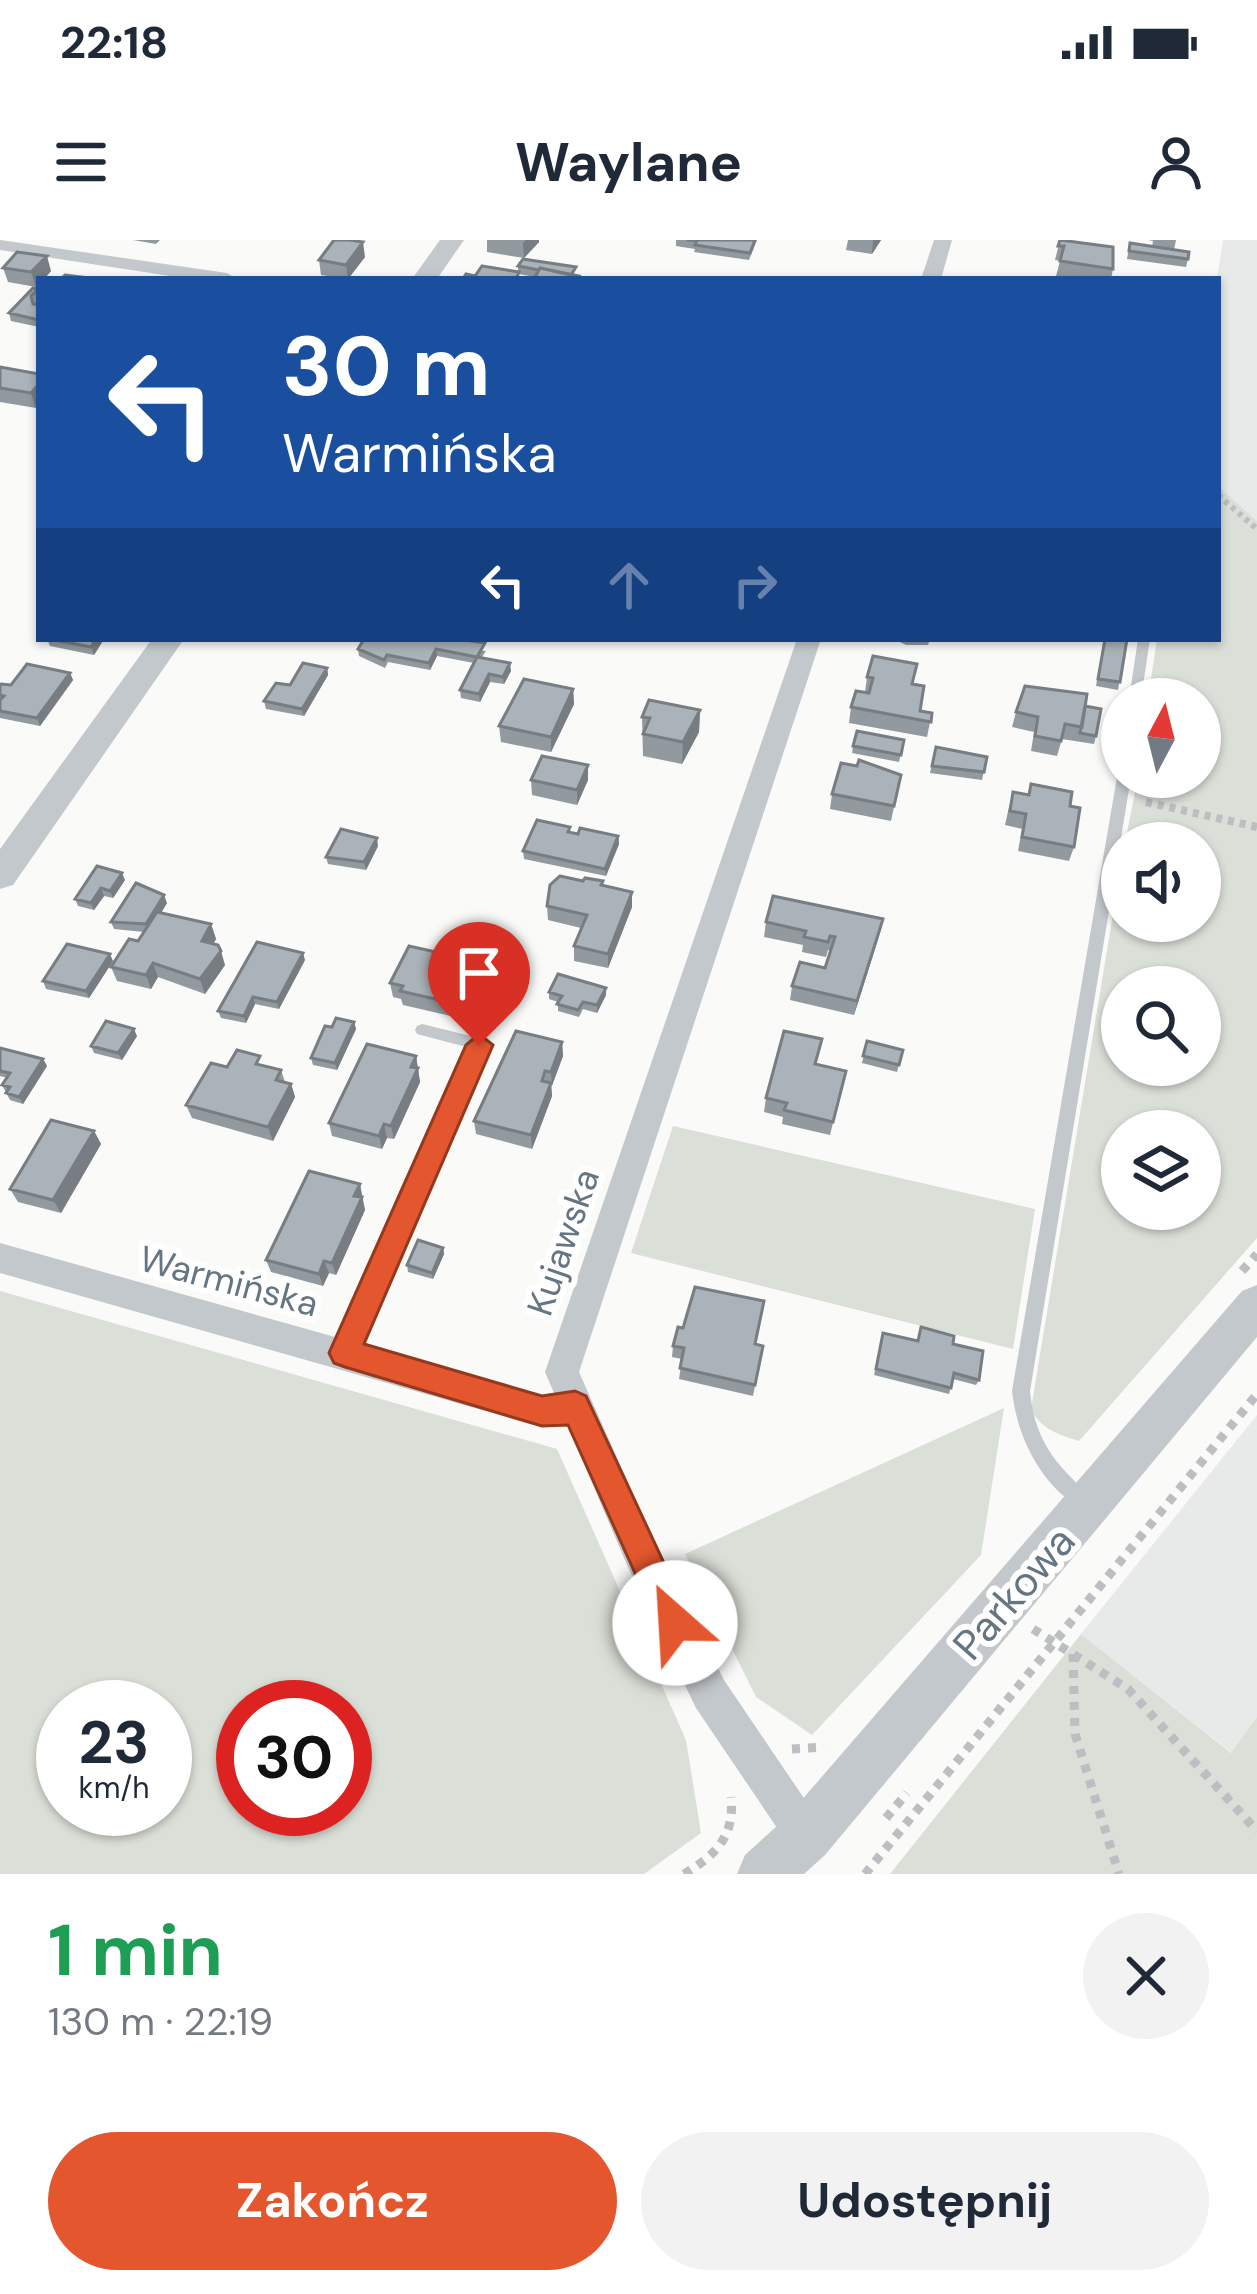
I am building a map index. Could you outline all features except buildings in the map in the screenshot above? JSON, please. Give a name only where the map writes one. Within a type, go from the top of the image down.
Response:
[{"type":"street","points":[[426,276],[452,240]]},
{"type":"street","points":[[932,276],[943,240]]},
{"type":"street","points":[[0,244],[208,276]]},
{"type":"street","points":[[1,873],[167,642]]},
{"type":"street","name":"Kujawska","points":[[806,1836],[710,1694],[562,1372],[808,642]]},
{"type":"street","name":"Warmińska","points":[[0,1258],[542,1411],[564,1412],[575,1406]]},
{"type":"street","name":"Parkowa","points":[[764,1874],[806,1836],[1257,1305]]},
{"type":"lane","points":[[1138,678],[1144,642]]},
{"type":"lane","points":[[1089,1507],[1046,1466],[1030,1440],[1021,1391],[1121,798]]},
{"type":"lane","points":[[345,1353],[479,1045],[422,1030]]},
{"type":"path","points":[[1221,498],[1257,529]]},
{"type":"path","points":[[1130,798],[1257,827]]},
{"type":"path","points":[[865,1874],[1257,1394]]},
{"type":"path","points":[[1033,1628],[1128,1688],[1257,1832]]},
{"type":"path","points":[[1073,1653],[1075,1734],[1119,1874]]},
{"type":"path","points":[[774,1738],[794,1750],[812,1751],[842,1735]]},
{"type":"path","points":[[684,1874],[727,1842],[734,1820],[723,1777]]},
{"type":"shaded area","points":[[1223,240],[1257,240],[1257,521],[1221,489],[1217,276]]},
{"type":"shaded area","points":[[1221,489],[1257,521],[1257,1238],[1079,1441],[1045,1426],[1031,1409],[1101,987],[1101,1086],[1221,1086],[1221,966],[1104,966],[1108,942],[1221,942],[1221,822],[1129,822],[1134,798],[1221,798],[1221,678],[1151,678],[1157,642],[1221,642]]},
{"type":"shaded area","points":[[673,1126],[1035,1209],[1013,1349],[631,1253]]},
{"type":"shaded area","points":[[0,1291],[557,1449],[686,1740],[701,1833],[644,1874],[0,1874]]},
{"type":"shaded area","points":[[1004,1408],[981,1555],[812,1735],[756,1697],[685,1554]]},
{"type":"shaded area","points":[[1257,1415],[1257,1717],[1232,1753],[1081,1634]]},
{"type":"shaded area","points":[[1081,1634],[1231,1753],[1257,1717],[1257,1874],[890,1874]]},
{"type":"route","points":[[479,1045],[345,1353],[542,1411],[564,1412],[575,1406],[675,1623]]}]
